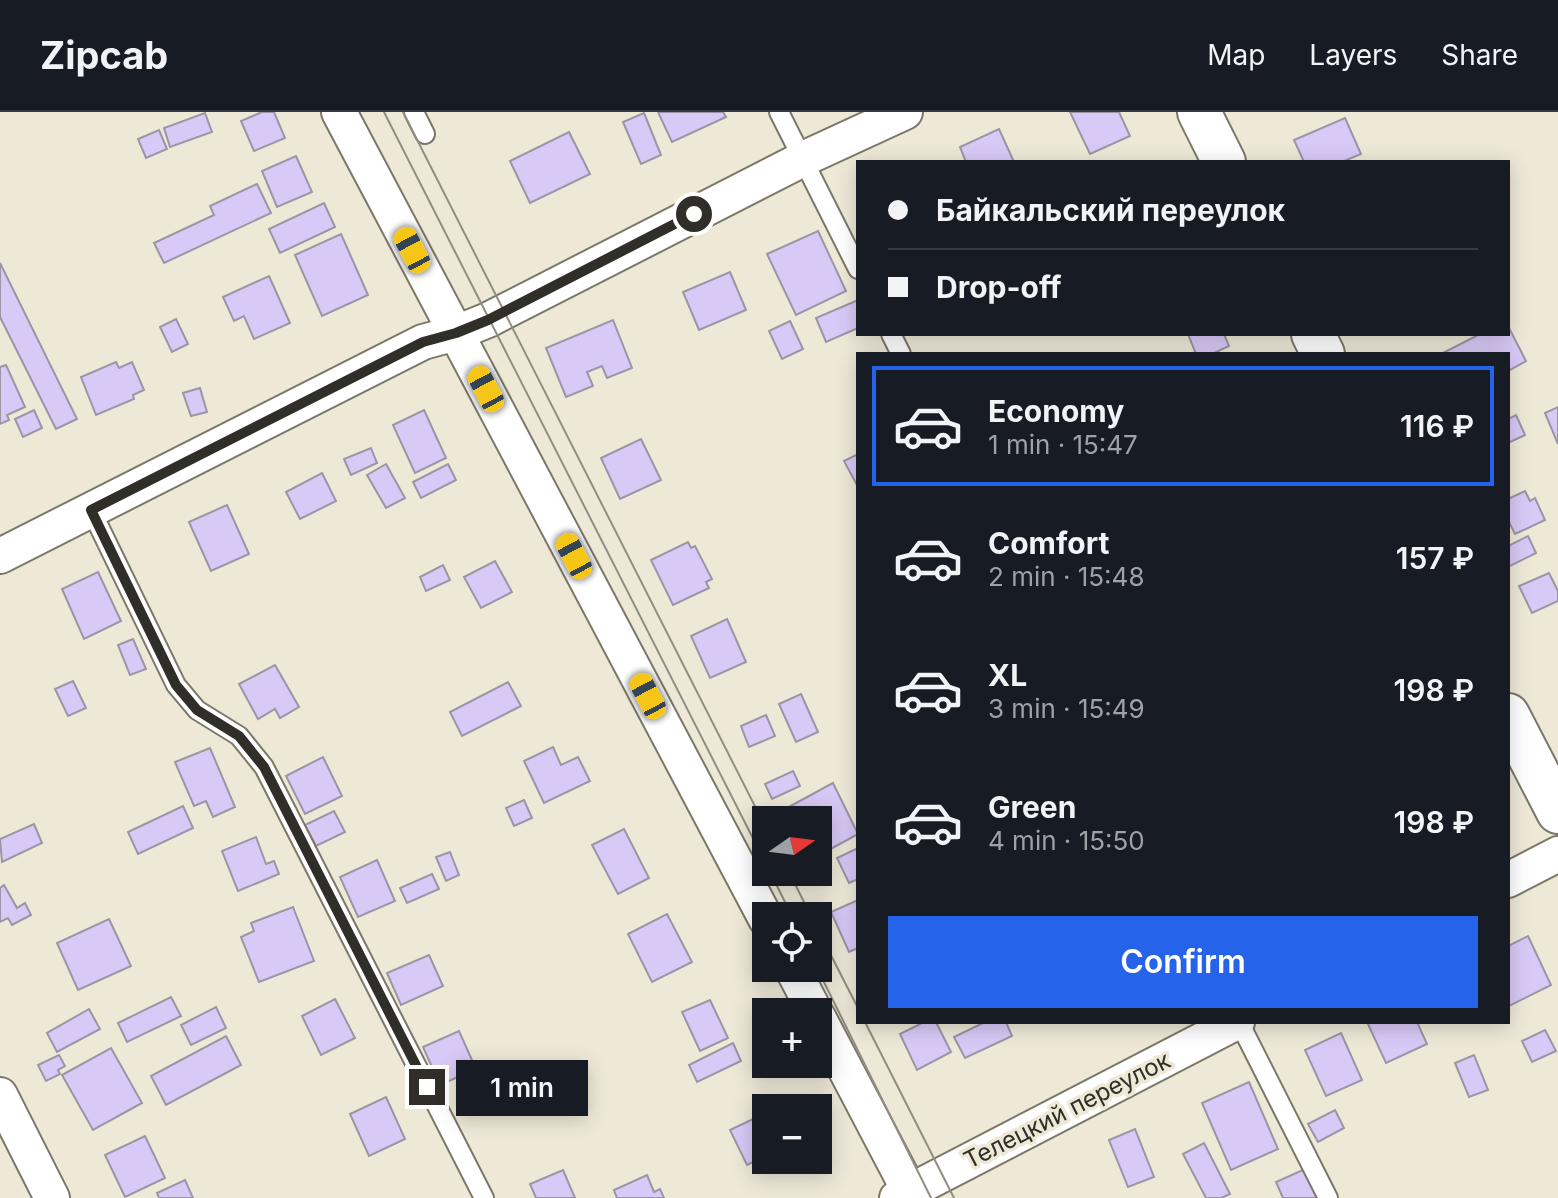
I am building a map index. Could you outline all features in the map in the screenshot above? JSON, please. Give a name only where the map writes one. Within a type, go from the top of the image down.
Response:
[{"type":"street","points":[[339,112],[757,902]]},
{"type":"street","points":[[0,556],[423,342],[456,333],[803,159],[905,112]]},
{"type":"street","points":[[1199,112],[1223,160]]},
{"type":"street","points":[[1510,719],[1558,812]]},
{"type":"street","points":[[1510,879],[1558,854]]},
{"type":"street","name":"Телецкий переулок","points":[[907,1196],[1234,1024]]},
{"type":"street","points":[[832,1045],[907,1196]]},
{"type":"street","points":[[0,1095],[52,1198]]},
{"type":"lane","points":[[414,112],[425,134]]},
{"type":"lane","points":[[779,112],[856,265]]},
{"type":"lane","points":[[91,510],[176,685],[197,710],[239,736],[264,767],[484,1198]]},
{"type":"lane","points":[[1239,1024],[1328,1198]]},
{"type":"building","points":[[262,112],[274,112],[285,138],[254,151],[241,121]]},
{"type":"building","points":[[658,112],[723,112],[726,117],[672,142]]},
{"type":"building","points":[[1070,112],[1119,112],[1130,136],[1090,154]]},
{"type":"building","points":[[205,113],[212,132],[170,147],[164,128]]},
{"type":"building","points":[[644,113],[661,155],[641,164],[623,122]]},
{"type":"building","points":[[1345,118],[1361,154],[1347,160],[1303,160],[1294,140]]},
{"type":"building","points":[[999,129],[1013,160],[965,160],[960,147]]},
{"type":"building","points":[[159,130],[167,149],[146,158],[138,139]]},
{"type":"building","points":[[569,132],[590,174],[530,203],[510,161]]},
{"type":"building","points":[[296,156],[312,192],[277,207],[262,171]]},
{"type":"building","points":[[257,184],[271,213],[164,263],[154,243],[214,215],[210,206]]},
{"type":"building","points":[[324,203],[335,227],[280,253],[269,229]]},
{"type":"building","points":[[818,231],[846,291],[796,315],[767,254]]},
{"type":"building","points":[[341,234],[368,295],[322,316],[295,255]]},
{"type":"building","points":[[0,263],[77,419],[56,429],[0,317]]},
{"type":"building","points":[[730,272],[746,310],[699,330],[683,292]]},
{"type":"building","points":[[269,276],[290,323],[254,339],[244,316],[234,321],[223,297]]},
{"type":"building","points":[[856,301],[856,329],[826,342],[816,318]]},
{"type":"building","points":[[176,319],[188,344],[172,352],[160,327]]},
{"type":"building","points":[[613,320],[632,368],[607,378],[602,366],[587,372],[593,386],[566,397],[546,348]]},
{"type":"building","points":[[790,321],[803,349],[782,359],[769,331]]},
{"type":"building","points":[[1510,330],[1526,361],[1510,370],[1510,352],[1445,352],[1476,336],[1510,336]]},
{"type":"building","points":[[1189,336],[1225,336],[1229,346],[1216,352],[1195,352]]},
{"type":"building","points":[[116,362],[119,368],[132,362],[144,390],[133,395],[134,399],[96,415],[81,377]]},
{"type":"building","points":[[6,365],[25,407],[7,415],[9,420],[0,424],[0,367]]},
{"type":"building","points":[[200,388],[207,412],[191,416],[183,393]]},
{"type":"building","points":[[1558,407],[1558,444],[1545,413]]},
{"type":"building","points":[[34,410],[42,428],[23,437],[15,419]]},
{"type":"building","points":[[424,410],[446,458],[415,473],[393,425]]},
{"type":"building","points":[[1516,415],[1525,435],[1510,442],[1510,418]]},
{"type":"building","points":[[641,439],[661,480],[620,499],[601,458]]},
{"type":"building","points":[[371,448],[377,463],[351,475],[344,459]]},
{"type":"building","points":[[856,455],[856,483],[844,461]]},
{"type":"building","points":[[386,464],[405,498],[386,508],[367,475]]},
{"type":"building","points":[[448,464],[456,480],[421,498],[413,482]]},
{"type":"building","points":[[322,473],[336,501],[300,519],[286,492]]},
{"type":"building","points":[[1525,491],[1530,501],[1535,498],[1545,520],[1515,534],[1510,524],[1510,498]]},
{"type":"building","points":[[227,505],[249,554],[211,571],[189,522]]},
{"type":"building","points":[[1528,536],[1536,553],[1510,566],[1510,545]]},
{"type":"building","points":[[688,542],[691,548],[695,546],[712,579],[706,582],[709,588],[673,605],[651,560]]},
{"type":"building","points":[[495,561],[512,592],[481,608],[464,577]]},
{"type":"building","points":[[443,565],[450,580],[426,591],[420,577]]},
{"type":"building","points":[[98,572],[121,621],[84,639],[62,589]]},
{"type":"building","points":[[1549,573],[1558,591],[1558,601],[1532,613],[1519,586]]},
{"type":"building","points":[[727,619],[746,662],[710,678],[691,636]]},
{"type":"building","points":[[133,639],[146,669],[130,675],[118,645]]},
{"type":"building","points":[[275,665],[299,707],[280,718],[275,709],[258,719],[239,684]]},
{"type":"building","points":[[73,681],[86,708],[68,716],[55,689]]},
{"type":"building","points":[[508,682],[521,706],[462,736],[450,712]]},
{"type":"building","points":[[801,694],[818,732],[796,742],[779,704]]},
{"type":"building","points":[[766,715],[775,736],[749,747],[741,726]]},
{"type":"building","points":[[553,747],[561,765],[578,757],[590,781],[544,803],[524,761]]},
{"type":"building","points":[[210,748],[235,807],[213,817],[206,801],[194,806],[175,762]]},
{"type":"building","points":[[323,757],[342,796],[305,814],[286,776]]},
{"type":"building","points":[[793,771],[800,786],[772,799],[765,784]]},
{"type":"building","points":[[833,783],[856,835],[832,848],[832,806],[791,806]]},
{"type":"building","points":[[524,800],[532,818],[514,826],[506,808]]},
{"type":"building","points":[[183,806],[193,828],[138,854],[128,832]]},
{"type":"building","points":[[334,811],[345,832],[316,846],[305,825]]},
{"type":"building","points":[[34,824],[42,843],[2,862],[0,839]]},
{"type":"building","points":[[624,829],[649,878],[618,894],[592,845]]},
{"type":"building","points":[[256,837],[266,864],[274,861],[279,874],[238,891],[222,851]]},
{"type":"building","points":[[856,849],[856,880],[849,883],[837,858]]},
{"type":"building","points":[[450,852],[459,875],[446,881],[436,857]]},
{"type":"building","points":[[377,860],[395,901],[358,917],[340,877]]},
{"type":"building","points":[[432,874],[439,889],[407,903],[400,888]]},
{"type":"building","points":[[4,885],[17,908],[25,903],[31,915],[12,925],[8,918],[0,922],[0,888]]},
{"type":"building","points":[[856,901],[856,949],[849,952],[832,912]]},
{"type":"building","points":[[293,907],[314,961],[259,982],[241,937],[254,931],[251,923]]},
{"type":"building","points":[[667,914],[692,962],[652,982],[628,934]]},
{"type":"building","points":[[109,919],[131,966],[78,990],[57,943]]},
{"type":"building","points":[[1528,936],[1551,985],[1510,1006],[1510,945]]},
{"type":"building","points":[[429,955],[443,986],[401,1005],[387,973]]},
{"type":"building","points":[[171,997],[181,1016],[127,1042],[118,1023]]},
{"type":"building","points":[[335,999],[355,1038],[321,1055],[302,1016]]},
{"type":"building","points":[[710,1000],[728,1038],[700,1051],[682,1012]]},
{"type":"building","points":[[216,1007],[226,1028],[191,1045],[181,1025]]},
{"type":"building","points":[[89,1009],[100,1029],[57,1052],[47,1033]]},
{"type":"building","points":[[920,1024],[937,1024],[951,1052],[917,1070],[900,1034]]},
{"type":"building","points":[[981,1024],[1007,1024],[1012,1036],[965,1058],[954,1037]]},
{"type":"building","points":[[1368,1024],[1418,1024],[1427,1044],[1386,1063]]},
{"type":"building","points":[[1545,1030],[1556,1051],[1532,1062],[1522,1041]]},
{"type":"building","points":[[459,1031],[476,1069],[440,1085],[423,1047]]},
{"type":"building","points":[[1341,1033],[1362,1080],[1326,1096],[1305,1050]]},
{"type":"building","points":[[226,1036],[241,1065],[166,1105],[151,1076]]},
{"type":"building","points":[[733,1043],[741,1061],[697,1082],[689,1065]]},
{"type":"building","points":[[111,1048],[142,1103],[93,1130],[62,1075]]},
{"type":"building","points":[[59,1055],[65,1066],[58,1070],[60,1074],[46,1081],[38,1065]]},
{"type":"building","points":[[1474,1055],[1488,1090],[1469,1097],[1455,1063]]},
{"type":"building","points":[[1249,1082],[1278,1149],[1231,1170],[1202,1103]]},
{"type":"building","points":[[386,1097],[405,1139],[369,1156],[350,1114]]},
{"type":"building","points":[[1335,1110],[1344,1128],[1318,1142],[1308,1124]]},
{"type":"building","points":[[752,1120],[752,1163],[747,1165],[730,1130]]},
{"type":"building","points":[[1135,1129],[1154,1177],[1128,1187],[1109,1140]]},
{"type":"building","points":[[145,1136],[165,1178],[125,1197],[105,1155]]},
{"type":"building","points":[[1204,1143],[1230,1194],[1221,1198],[1206,1198],[1183,1154]]},
{"type":"building","points":[[1305,1169],[1318,1198],[1283,1198],[1276,1182]]},
{"type":"building","points":[[563,1170],[575,1198],[536,1198],[530,1184]]},
{"type":"building","points":[[647,1175],[654,1192],[660,1189],[664,1198],[617,1198],[614,1190]]},
{"type":"building","points":[[185,1180],[193,1198],[159,1198],[157,1193]]},
{"type":"tram line","points":[[384,112],[752,836]]},
{"type":"tram line","points":[[403,112],[755,806]]},
{"type":"tram line","points":[[777,886],[785,902]]},
{"type":"tram line","points":[[796,886],[804,902]]},
{"type":"tram line","points":[[832,957],[856,1004]]},
{"type":"tram line","points":[[824,982],[931,1198]]},
{"type":"tram line","points":[[866,1024],[954,1198]]},
{"type":"route","points":[[427,1087],[264,767],[239,736],[197,710],[176,685],[91,510],[423,342],[488,320],[694,214]]}]
